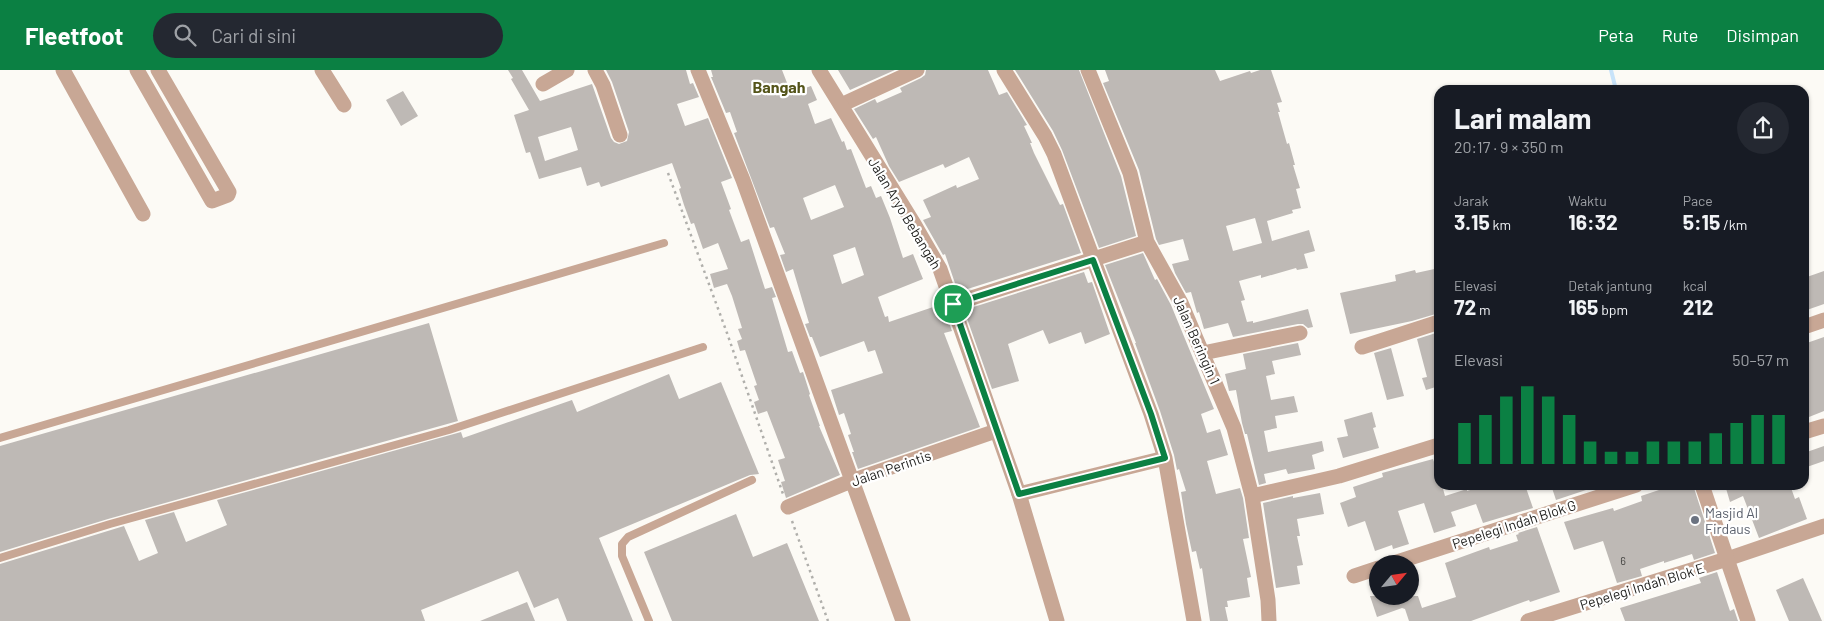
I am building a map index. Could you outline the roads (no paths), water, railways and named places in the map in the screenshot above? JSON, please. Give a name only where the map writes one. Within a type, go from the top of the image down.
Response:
[{"type":"street","points":[[63,70],[143,214]]},
{"type":"street","points":[[137,70],[212,201],[214,201],[228,194],[228,192],[158,70]]},
{"type":"street","points":[[322,70],[344,105]]},
{"type":"street","points":[[543,84],[567,70]]},
{"type":"street","points":[[594,70],[602,85],[620,135]]},
{"type":"street","points":[[698,70],[743,180],[903,621]]},
{"type":"street","name":"Jalan Aryo Bebangah","points":[[819,70],[940,269],[1019,494],[1057,621]]},
{"type":"street","points":[[841,105],[916,70]]},
{"type":"street","points":[[1004,70],[1041,129],[1054,154],[1151,414],[1165,458],[1194,621]]},
{"type":"street","name":"Jalan Beringin 1","points":[[1088,70],[1130,173],[1147,242],[1181,303],[1234,428],[1252,496],[1268,600],[1269,621]]},
{"type":"street","points":[[953,304],[1147,242]]},
{"type":"street","points":[[1809,325],[1824,320]]},
{"type":"street","points":[[1362,347],[1434,324]]},
{"type":"street","points":[[1203,353],[1300,333]]},
{"type":"street","points":[[1809,430],[1824,426]]},
{"type":"street","name":"Jalan Perintis","points":[[788,507],[851,481],[996,432]]},
{"type":"street","points":[[1252,496],[1339,476],[1434,447]]},
{"type":"street","points":[[1019,494],[1165,458]]},
{"type":"street","name":"Pepelegi Indah Blok G","points":[[1419,555],[1620,490]]},
{"type":"street","points":[[1704,490],[1748,621]]},
{"type":"street","name":"Pepelegi Indah Blok E","points":[[1528,621],[1727,560],[1824,526]]},
{"type":"street","points":[[1354,576],[1369,571]]},
{"type":"lane","points":[[0,438],[664,243]]},
{"type":"lane","points":[[0,558],[110,524],[449,430],[702,347]]},
{"type":"lane","points":[[649,621],[622,556],[622,544],[628,537],[752,480]]},
{"type":"waterway","points":[[1611,70],[1615,85]]},
{"type":"place","name":"Masjid Al Firdaus","points":[[1695,520]]},
{"type":"district","name":"Bangah","points":[[779,86]]}]
